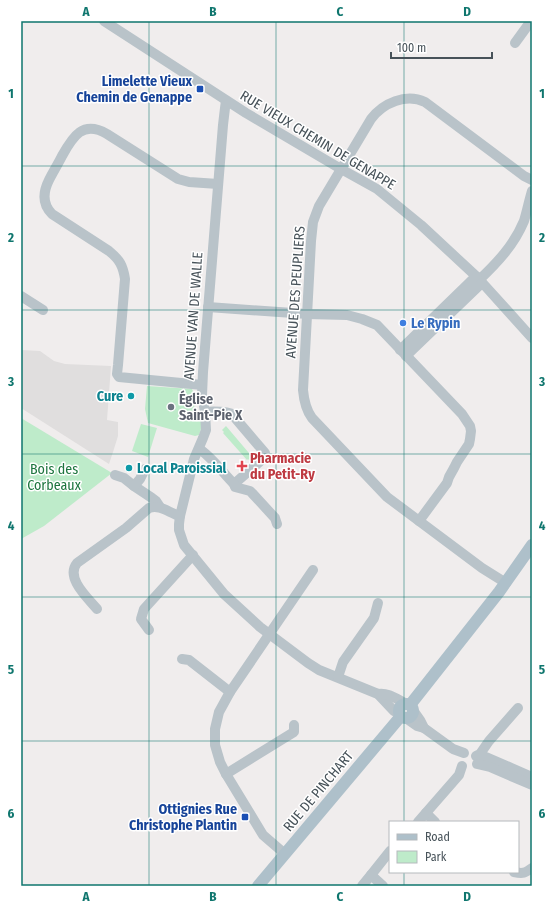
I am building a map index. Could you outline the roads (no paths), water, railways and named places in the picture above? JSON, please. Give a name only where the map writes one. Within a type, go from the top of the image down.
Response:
[{"type":"main road","name":"RUE DE PINCHART","points":[[258,886],[406,711],[506,583],[531,548]]},
{"type":"street","name":"RUE VIEUX CHEMIN DE GENAPPE","points":[[104,21],[226,101],[377,189],[421,225],[479,280],[532,338]]},
{"type":"street","points":[[515,43],[531,21]]},
{"type":"street","name":"AVENUE DES PEUPLIERS","points":[[506,583],[482,568],[386,498],[309,414],[303,390],[311,241],[313,222],[322,200],[371,119],[374,115],[390,104],[401,99],[412,98],[425,102],[524,176],[532,180]]},
{"type":"street","name":"AVENUE VAN DE WALLE","points":[[226,101],[222,125],[202,385],[206,430],[194,459],[180,516],[179,524],[184,545],[224,594],[260,627],[299,657],[319,670],[378,694],[385,694],[397,699],[417,726],[424,728],[453,749],[456,755],[473,759]]},
{"type":"street","points":[[202,385],[119,377],[118,365],[125,279],[122,264],[109,251],[52,214],[47,208],[44,195],[46,186],[72,138],[81,131],[92,129],[102,131],[178,179],[189,182],[218,184]]},
{"type":"street","points":[[403,353],[503,256],[523,222],[532,191]]},
{"type":"street","points":[[21,296],[43,310]]},
{"type":"street","points":[[208,307],[307,314],[347,315],[377,325],[462,414],[471,431],[469,444],[457,462],[447,483],[419,522]]},
{"type":"street","points":[[205,412],[230,413],[235,416],[264,453],[264,458],[234,484]]},
{"type":"street","points":[[199,449],[208,456],[237,488],[252,493],[275,518],[277,524]]},
{"type":"street","points":[[134,486],[140,479],[145,469]]},
{"type":"street","points":[[115,475],[124,478],[156,501],[160,507],[180,516]]},
{"type":"street","points":[[97,609],[76,584],[74,578],[74,566],[80,560],[126,528],[149,508],[160,507]]},
{"type":"street","points":[[148,630],[141,619],[144,609],[193,555]]},
{"type":"street","points":[[285,854],[263,835],[226,774],[220,762],[214,733],[219,712],[230,692],[313,570]]},
{"type":"street","points":[[338,677],[343,662],[374,618],[378,603]]},
{"type":"street","points":[[182,658],[189,660],[230,692]]},
{"type":"street","points":[[419,821],[518,708]]},
{"type":"street","points":[[226,774],[294,732],[294,725]]},
{"type":"street","points":[[473,759],[532,777]]},
{"type":"street","points":[[473,759],[532,785]]},
{"type":"street","points":[[426,813],[434,821]]},
{"type":"street","points":[[362,886],[389,852]]},
{"type":"street","points":[[518,873],[525,873],[532,868]]},
{"type":"street","points":[[371,875],[383,886]]},
{"type":"place","name":"Limelette Vieux Chemin de Genappe","points":[[200,89]]},
{"type":"place","name":"Le Rypin","points":[[403,323]]},
{"type":"place","name":"Cure","points":[[131,396]]},
{"type":"place","name":"Église Saint-Pie X","points":[[171,407]]},
{"type":"place","name":"Pharmacie du Petit-Ry","points":[[242,466]]},
{"type":"place","name":"Local Paroissial","points":[[129,468]]},
{"type":"place","name":"Ottignies Rue Christophe Plantin","points":[[245,817]]},
{"type":"park label","name":"Bois des Corbeaux","points":[[54,478]]}]
